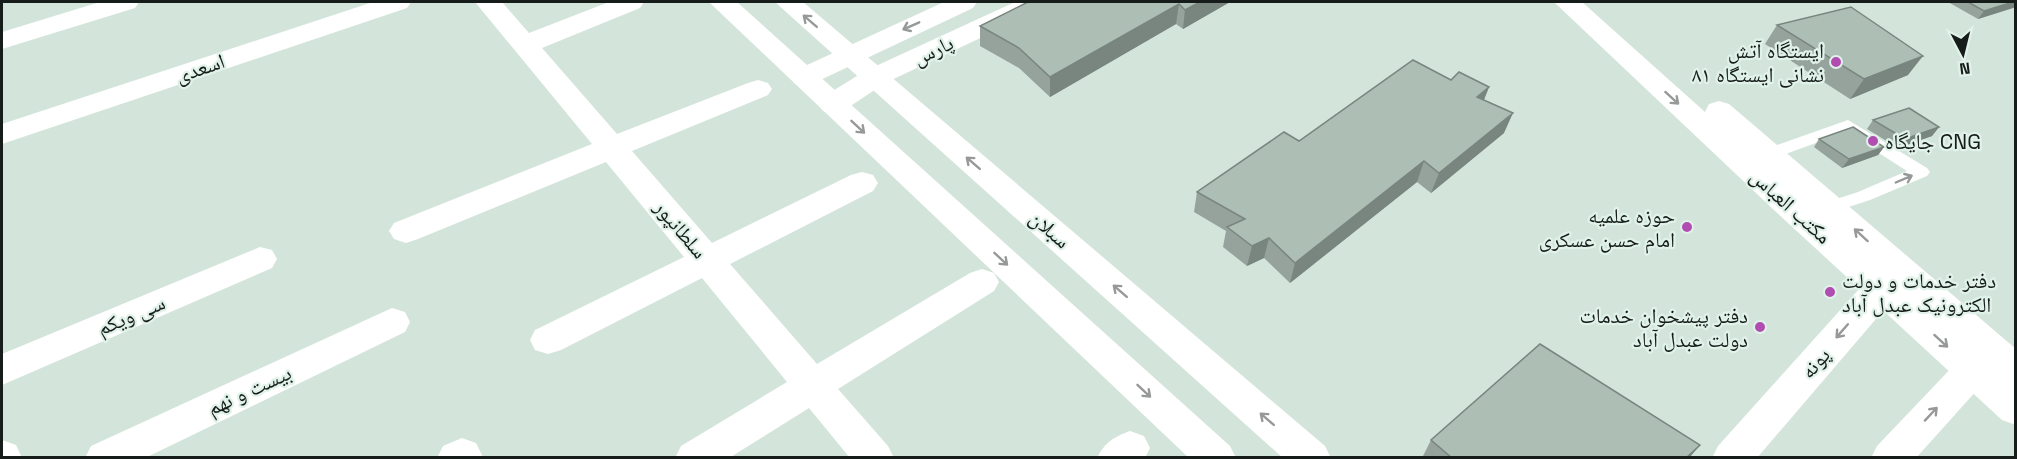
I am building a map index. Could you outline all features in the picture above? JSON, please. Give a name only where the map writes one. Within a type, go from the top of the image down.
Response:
[{"type":"street","points":[[2,41],[126,2]]},
{"type":"street","name":"اسعدی","points":[[2,134],[398,2]]},
{"type":"street","name":"سلطانپور","points":[[488,2],[874,458]]},
{"type":"street","points":[[525,45],[631,2]]},
{"type":"street","points":[[722,2],[1216,458]]},
{"type":"street","name":"سبلان","points":[[788,2],[1311,458]]},
{"type":"street","name":"پارس","points":[[804,77],[848,54],[964,2]]},
{"type":"street","name":"پارس","points":[[833,104],[875,77],[1035,2]]},
{"type":"street","name":"مکتب العباس","points":[[1567,2],[1716,123],[1890,278],[1993,363],[2016,409]]},
{"type":"street","name":"مکتب العباس","points":[[1595,2],[1716,123],[1769,154],[1830,207],[1890,278]]},
{"type":"street","points":[[406,231],[758,89]]},
{"type":"street","points":[[548,340],[862,183]]},
{"type":"street","name":"سی ویکم","points":[[2,370],[260,259]]},
{"type":"street","name":"پونه","points":[[1732,458],[1890,278]]},
{"type":"street","points":[[695,458],[982,282]]},
{"type":"street","name":"بیست و نهم","points":[[105,458],[392,322]]},
{"type":"street","points":[[1891,458],[1993,363]]},
{"type":"lane","points":[[1769,154],[1848,125],[1922,172],[1830,207]]},
{"type":"building","points":[[1028,2],[1200,2],[1185,10],[1179,4],[1050,77],[1019,48],[980,26]]},
{"type":"building","points":[[1968,2],[2013,2],[1984,11]]},
{"type":"building","points":[[1851,7],[1923,56],[1864,79],[1777,25]]},
{"type":"building","points":[[1413,60],[1451,80],[1459,72],[1489,87],[1477,97],[1513,113],[1439,173],[1424,161],[1295,263],[1269,238],[1252,246],[1227,227],[1245,219],[1197,192],[1284,132],[1299,141]]},
{"type":"building","points":[[1909,108],[1939,127],[1905,139],[1873,120]]},
{"type":"building","points":[[1853,127],[1884,147],[1849,159],[1819,139]]},
{"type":"building","points":[[1540,344],[1700,445],[1686,458],[1452,458],[1431,440]]},
{"type":"place","name":"ایستگاه آتش نشانی ایستگاه ۸۱","points":[[1836,62]]},
{"type":"place","name":"جایگاه CNG","points":[[1873,141]]},
{"type":"place","name":"حوزه علمیه امام حسن عسکری","points":[[1687,227]]},
{"type":"place","name":"دفتر خدمات و دولت الکترونیک عبدل آباد","points":[[1830,292]]},
{"type":"place","name":"دفتر پیشخوان خدمات دولت عبدل آباد","points":[[1760,327]]}]
